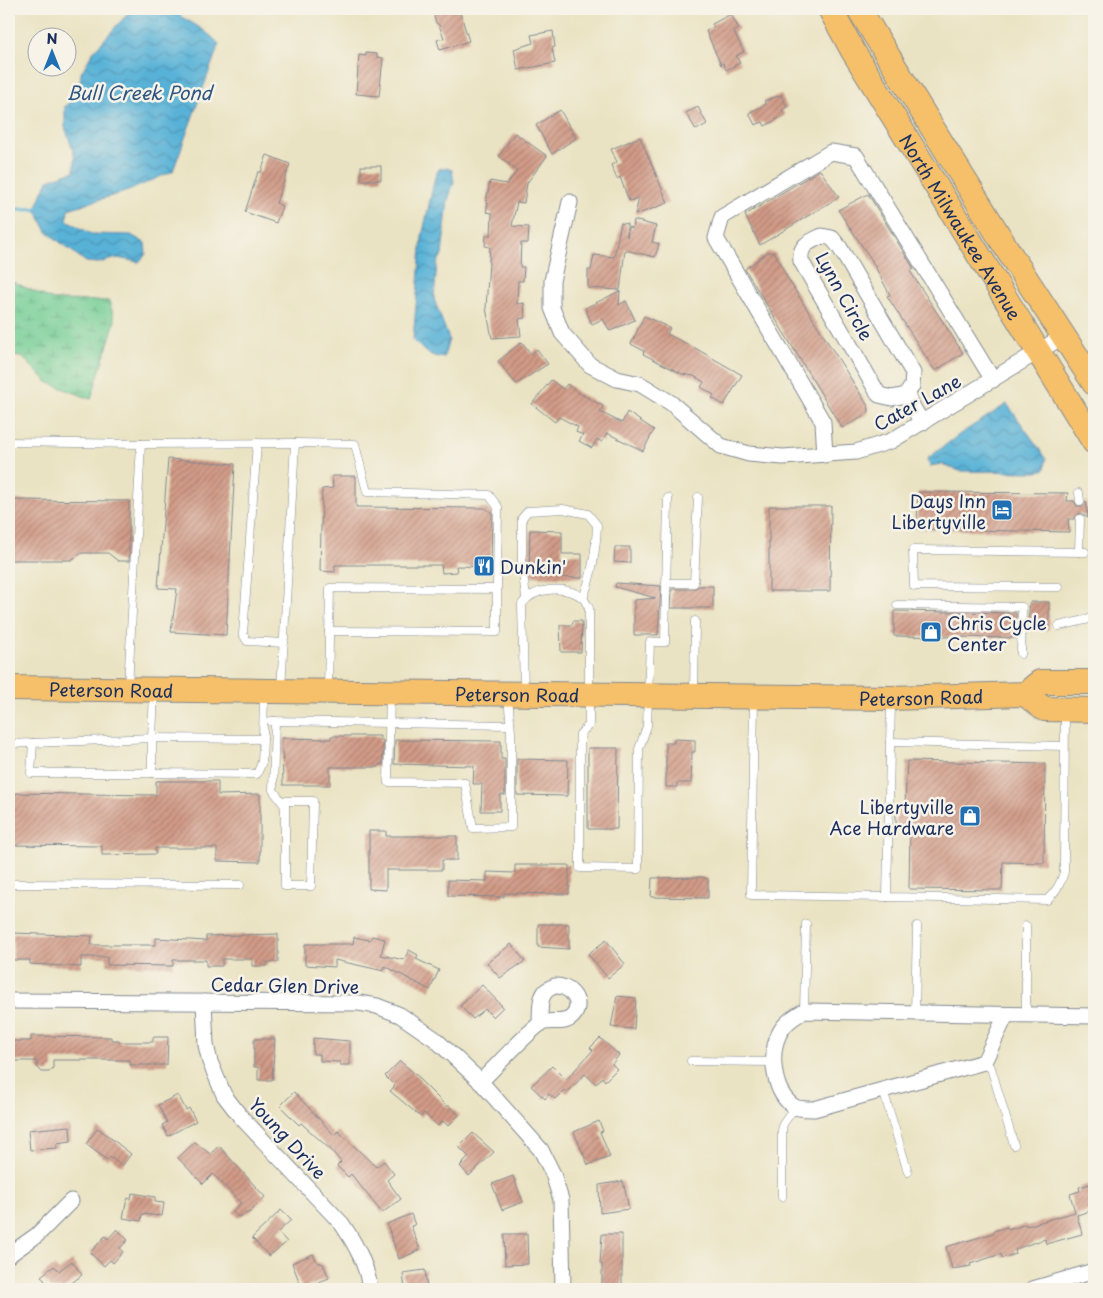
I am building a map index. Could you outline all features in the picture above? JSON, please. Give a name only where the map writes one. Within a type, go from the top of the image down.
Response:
[{"type":"main road","name":"North Milwaukee Avenue","points":[[830,9],[853,51],[1094,442]]},
{"type":"main road","name":"North Milwaukee Avenue","points":[[858,9],[1062,337],[1094,383]]},
{"type":"main road","name":"Peterson Road","points":[[9,688],[891,698],[1025,694],[1040,682],[1094,682]]},
{"type":"main road","points":[[1025,694],[1044,709],[1083,713]]},
{"type":"street","points":[[825,454],[823,422],[716,238],[722,217],[831,152],[856,156],[993,380]]},
{"type":"street","name":"Cater Lane","points":[[570,202],[552,281],[552,308],[562,332],[590,365],[617,379],[640,384],[671,403],[721,446],[749,454],[783,457],[856,452],[891,441],[1062,337]]},
{"type":"street","name":"Lynn Circle","points":[[822,236],[832,238],[840,248],[913,373],[912,386],[906,395],[892,398],[879,395],[801,261],[800,253],[804,244],[822,236]]},
{"type":"street","points":[[906,395],[922,423]]},
{"type":"street","name":"Cedar Glen Drive","points":[[9,1001],[359,1003],[377,1006],[400,1015],[419,1026],[480,1082],[536,1143],[549,1164],[558,1189],[562,1209],[563,1289]]},
{"type":"street","name":"Young Drive","points":[[204,1002],[206,1045],[210,1062],[224,1095],[234,1109],[342,1224],[355,1244],[368,1272],[370,1289]]},
{"type":"street","points":[[1006,1015],[984,1062],[814,1109],[795,1107],[783,1095],[776,1078],[775,1048],[779,1034],[790,1018],[804,1011],[1094,1016]]},
{"type":"street","points":[[480,1082],[540,1023]]},
{"type":"street","points":[[9,1254],[37,1235],[71,1201]]},
{"type":"street","points":[[1033,1289],[1094,1271]]},
{"type":"lane","points":[[9,442],[355,444],[367,492],[489,495],[498,507],[497,632],[329,630]]},
{"type":"lane","points":[[257,443],[243,634],[247,641],[284,643]]},
{"type":"lane","points":[[33,743],[32,774],[257,774],[262,762],[264,720],[284,643],[295,443]]},
{"type":"lane","points":[[128,689],[141,444]]},
{"type":"lane","points":[[1079,493],[1080,502]]},
{"type":"lane","points":[[666,583],[694,583],[698,497]]},
{"type":"lane","points":[[390,692],[388,782],[464,783],[473,828],[510,828],[510,725],[516,694],[522,604],[531,593],[552,590],[566,592],[583,598],[589,608],[590,725],[580,734],[580,868],[638,869],[639,749],[647,726],[650,642],[665,642],[668,498]]},
{"type":"lane","points":[[526,598],[522,566],[522,518],[528,511],[563,509],[588,514],[597,525],[588,585],[583,598]]},
{"type":"lane","points":[[1058,587],[914,586],[913,550],[1082,552],[1080,519]]},
{"type":"lane","points":[[328,692],[330,588],[497,589]]},
{"type":"lane","points":[[897,605],[1022,607],[1021,654]]},
{"type":"lane","points":[[1059,626],[1094,618]]},
{"type":"lane","points":[[694,696],[695,622]]},
{"type":"lane","points":[[152,773],[154,690]]},
{"type":"lane","points":[[754,696],[751,895],[1047,900],[1062,882],[1064,872],[1064,746],[1083,713]]},
{"type":"lane","points":[[887,897],[891,698]]},
{"type":"lane","points":[[264,720],[510,725]]},
{"type":"lane","points":[[275,721],[274,790],[285,806],[285,886],[311,886],[313,802],[282,801]]},
{"type":"lane","points":[[9,744],[152,738],[263,739]]},
{"type":"lane","points":[[890,742],[1064,746]]},
{"type":"lane","points":[[9,884],[240,885]]},
{"type":"lane","points":[[804,1011],[806,924]]},
{"type":"lane","points":[[915,1013],[917,926]]},
{"type":"lane","points":[[1026,926],[1026,1015]]},
{"type":"lane","points":[[691,1061],[775,1062]]},
{"type":"lane","points":[[984,1062],[991,1068],[1014,1145]]},
{"type":"lane","points":[[882,1090],[908,1172]]},
{"type":"lane","points":[[782,1196],[783,1124],[795,1107]]},
{"type":"green space","points":[[9,280],[53,300],[109,301],[115,321],[91,399],[49,383],[22,357],[9,356]]},
{"type":"water","name":"Bull Creek Pond","points":[[131,10],[158,10],[175,14],[199,27],[219,44],[173,171],[128,191],[68,209],[67,220],[91,234],[131,235],[145,243],[146,254],[139,262],[117,258],[98,263],[86,262],[47,232],[36,209],[48,180],[74,171],[75,157],[65,127],[65,106],[79,95],[81,73],[93,52]]},
{"type":"water","points":[[446,168],[452,170],[454,182],[448,200],[442,255],[437,263],[434,299],[449,339],[444,357],[439,357],[427,352],[413,340],[422,237],[435,177],[439,169]]},
{"type":"water","points":[[1007,404],[1046,458],[1045,469],[1037,472],[960,471],[941,464],[930,466],[927,459],[960,434]]},
{"type":"building","points":[[438,9],[459,9],[469,41],[440,50],[437,40],[444,38],[434,17]]},
{"type":"building","points":[[731,14],[739,29],[734,32],[744,52],[736,56],[740,63],[726,70],[723,63],[721,65],[706,31],[714,27],[712,24]]},
{"type":"building","points":[[553,31],[555,47],[552,48],[555,63],[518,70],[514,49],[533,43],[531,35]]},
{"type":"building","points":[[366,53],[377,54],[377,57],[383,58],[379,96],[356,94],[359,55],[366,56]]},
{"type":"building","points":[[781,95],[787,107],[782,110],[785,115],[765,126],[763,122],[755,125],[749,113],[766,104],[764,101]]},
{"type":"building","points":[[698,107],[707,124],[696,130],[686,113]]},
{"type":"building","points":[[560,110],[576,138],[552,154],[536,125]]},
{"type":"building","points":[[515,133],[547,156],[527,183],[524,203],[517,202],[512,226],[529,227],[528,243],[521,243],[520,267],[524,267],[523,281],[518,281],[517,304],[524,303],[525,318],[519,319],[521,336],[492,338],[486,308],[490,247],[485,246],[486,235],[491,235],[492,213],[486,212],[488,203],[486,203],[490,181],[507,184],[517,171],[499,156]]},
{"type":"building","points":[[640,137],[668,203],[635,215],[639,198],[629,201],[620,177],[617,179],[611,165],[617,162],[611,149]]},
{"type":"building","points":[[267,155],[290,164],[276,203],[282,206],[276,223],[245,212],[258,172],[261,172]]},
{"type":"building","points":[[361,166],[381,166],[381,180],[361,180]]},
{"type":"building","points":[[820,170],[839,197],[760,245],[745,215]]},
{"type":"building","points":[[868,194],[914,269],[910,271],[963,353],[935,371],[887,296],[890,295],[871,259],[838,210]]},
{"type":"building","points":[[634,220],[656,226],[652,242],[659,244],[655,257],[625,250],[620,290],[588,288],[588,270],[591,270],[594,255],[614,257],[621,223],[627,224],[627,237],[628,227],[632,228]]},
{"type":"building","points":[[768,252],[775,253],[788,279],[868,406],[869,411],[866,415],[842,428],[745,269]]},
{"type":"building","points":[[620,291],[619,305],[626,301],[635,320],[610,331],[603,319],[592,324],[585,308]]},
{"type":"building","points":[[644,316],[670,328],[667,334],[742,375],[724,405],[712,398],[714,395],[701,387],[704,382],[694,376],[682,374],[643,354],[644,351],[631,344]]},
{"type":"building","points":[[522,342],[531,354],[537,349],[548,364],[516,384],[498,361]]},
{"type":"building","points":[[551,380],[563,389],[567,384],[603,406],[600,412],[622,423],[627,412],[654,430],[643,451],[607,433],[602,442],[597,439],[592,448],[579,441],[583,435],[576,432],[578,427],[559,417],[555,422],[532,404]]},
{"type":"building","points":[[168,459],[235,464],[226,635],[171,632],[177,589],[158,588]]},
{"type":"building","points":[[332,476],[356,476],[356,507],[485,508],[492,513],[491,567],[456,566],[457,572],[442,573],[441,565],[335,565],[335,572],[320,571],[322,489],[333,488]]},
{"type":"building","name":"Days Inn Libertyville","points":[[918,492],[1068,493],[1067,501],[1074,501],[1077,506],[1083,506],[1086,501],[1088,518],[1080,513],[1074,519],[1068,519],[1069,532],[917,529]]},
{"type":"building","points":[[9,500],[129,501],[129,561],[118,561],[108,553],[82,553],[71,560],[9,560]]},
{"type":"building","points":[[769,506],[831,506],[830,591],[769,591]]},
{"type":"building","points":[[530,530],[562,531],[562,554],[582,554],[582,578],[529,576]]},
{"type":"building","points":[[615,547],[630,547],[630,563],[614,562]]},
{"type":"building","points":[[616,583],[661,586],[658,635],[634,635],[634,600],[656,598],[615,587]]},
{"type":"building","points":[[699,586],[713,586],[713,608],[671,608],[672,589],[694,589]]},
{"type":"building","points":[[1030,602],[1049,602],[1049,630],[1027,630]]},
{"type":"building","points":[[894,611],[1016,613],[1016,638],[894,636]]},
{"type":"building","points":[[573,621],[582,621],[581,652],[561,652],[560,625],[572,625]]},
{"type":"building","points":[[331,736],[380,736],[380,740],[383,740],[383,764],[379,764],[379,767],[330,767],[330,785],[283,785],[282,738],[331,739]]},
{"type":"building","points":[[674,739],[695,740],[695,752],[692,752],[691,783],[677,783],[677,787],[666,787],[666,743],[674,743]]},
{"type":"building","points":[[395,740],[501,741],[501,759],[505,759],[505,795],[500,795],[500,811],[481,811],[482,784],[473,784],[474,766],[394,764]]},
{"type":"building","points":[[588,748],[618,748],[617,829],[588,829]]},
{"type":"building","points":[[517,759],[568,760],[567,796],[517,795]]},
{"type":"building","name":"Libertyville Ace Hardware","points":[[907,761],[1045,764],[1044,863],[1003,862],[1002,890],[909,889],[910,828],[896,828],[896,805],[905,805]]},
{"type":"building","points":[[156,781],[218,781],[218,795],[260,794],[260,862],[217,861],[217,848],[155,848],[156,854],[102,855],[102,846],[9,845],[9,793],[156,795]]},
{"type":"building","points":[[369,831],[386,831],[386,836],[457,836],[457,860],[442,860],[442,870],[386,870],[386,890],[369,889]]},
{"type":"building","points":[[515,865],[569,865],[569,894],[504,893],[504,897],[448,896],[448,880],[487,881],[487,872],[515,873]]},
{"type":"building","points":[[702,877],[708,879],[708,898],[651,897],[652,878]]},
{"type":"building","points":[[538,924],[569,924],[569,949],[538,947]]},
{"type":"building","points":[[13,933],[92,936],[91,945],[156,945],[156,938],[206,941],[206,936],[278,934],[278,962],[267,962],[267,966],[252,966],[252,959],[222,959],[222,966],[206,966],[206,960],[173,960],[173,966],[107,965],[107,957],[81,957],[81,967],[30,964],[30,960],[13,960]]},
{"type":"building","points":[[372,936],[385,939],[381,955],[404,960],[409,950],[418,955],[416,959],[439,970],[430,990],[385,966],[384,971],[335,960],[335,967],[305,965],[305,944],[353,944],[354,937],[370,940]]},
{"type":"building","points":[[606,940],[625,964],[608,978],[588,954]]},
{"type":"building","points":[[511,944],[525,961],[500,978],[487,963]]},
{"type":"building","points":[[482,985],[503,1007],[493,1017],[485,1009],[473,1019],[460,1006]]},
{"type":"building","points":[[617,996],[636,998],[634,1029],[611,1027]]},
{"type":"building","points":[[31,1036],[111,1037],[111,1040],[119,1040],[119,1042],[153,1042],[153,1037],[168,1037],[167,1065],[130,1065],[130,1060],[53,1060],[53,1068],[49,1072],[42,1072],[37,1067],[37,1061],[9,1061],[9,1041],[31,1041]]},
{"type":"building","points":[[313,1038],[350,1041],[350,1065],[340,1065],[340,1062],[320,1061],[320,1054],[313,1054]]},
{"type":"building","points":[[600,1038],[619,1055],[612,1064],[617,1069],[605,1081],[602,1077],[596,1084],[585,1074],[567,1093],[564,1090],[555,1099],[549,1094],[545,1099],[531,1086],[552,1066],[566,1080],[593,1050],[590,1048]]},
{"type":"building","points":[[254,1039],[275,1039],[272,1080],[258,1080],[258,1067],[254,1067]]},
{"type":"building","points":[[400,1061],[421,1079],[447,1107],[448,1105],[459,1115],[448,1126],[443,1121],[438,1126],[424,1113],[421,1117],[390,1091],[395,1086],[385,1076]]},
{"type":"building","points":[[294,1092],[334,1135],[338,1131],[376,1167],[384,1161],[394,1174],[387,1180],[401,1199],[382,1213],[351,1174],[348,1177],[337,1166],[341,1162],[332,1151],[301,1123],[299,1125],[280,1106]]},
{"type":"building","points":[[178,1095],[186,1110],[189,1108],[196,1121],[168,1136],[162,1125],[167,1122],[158,1105]]},
{"type":"building","points":[[599,1121],[603,1131],[600,1132],[610,1157],[588,1165],[574,1132]]},
{"type":"building","points":[[70,1126],[71,1141],[57,1143],[57,1148],[30,1150],[28,1130]]},
{"type":"building","points":[[98,1128],[131,1154],[122,1166],[110,1157],[107,1160],[86,1144]]},
{"type":"building","points":[[473,1133],[494,1152],[469,1176],[460,1166],[469,1157],[459,1147]]},
{"type":"building","points":[[195,1142],[210,1154],[219,1146],[265,1197],[250,1212],[238,1217],[233,1212],[241,1203],[213,1174],[203,1184],[178,1158]]},
{"type":"building","points":[[513,1176],[523,1202],[502,1210],[492,1184]]},
{"type":"building","points":[[623,1181],[629,1209],[600,1213],[599,1185]]},
{"type":"building","points":[[1094,1183],[1094,1210],[1077,1215],[1082,1234],[1046,1244],[1045,1239],[1015,1250],[1016,1254],[1002,1258],[1001,1254],[970,1264],[971,1266],[952,1269],[946,1247],[994,1233],[994,1231],[1007,1227],[1008,1230],[1026,1224],[1027,1226],[1075,1212],[1070,1194],[1080,1191],[1079,1187]]},
{"type":"building","points":[[132,1193],[155,1197],[155,1202],[164,1203],[162,1216],[142,1214],[141,1221],[123,1218],[126,1203],[128,1198],[131,1199]]},
{"type":"building","points":[[281,1210],[291,1220],[278,1232],[287,1242],[269,1256],[252,1238]]},
{"type":"building","points":[[411,1214],[415,1225],[411,1226],[420,1250],[399,1259],[387,1224]]},
{"type":"building","points":[[117,1229],[128,1240],[120,1248],[123,1252],[113,1263],[110,1260],[104,1266],[90,1253],[105,1236],[108,1239]]},
{"type":"building","points":[[504,1234],[527,1234],[528,1264],[505,1265]]},
{"type":"building","points":[[602,1234],[622,1234],[622,1289],[602,1289],[602,1264],[600,1264]]},
{"type":"building","points":[[313,1254],[317,1262],[323,1264],[329,1278],[302,1289],[292,1263]]},
{"type":"building","points":[[72,1261],[82,1275],[64,1289],[51,1289],[41,1276],[54,1266],[59,1271]]},
{"type":"building","points":[[425,1270],[427,1289],[405,1289],[403,1273]]},
{"type":"waterway","points":[[177,22],[181,9]]},
{"type":"waterway","points":[[9,210],[36,209],[41,206]]},
{"type":"place","name":"Days Inn Libertyville","points":[[1002,510]]},
{"type":"place","name":"Dunkin'","points":[[484,566]]},
{"type":"place","name":"Chris Cycle Center","points":[[931,632]]},
{"type":"place","name":"Libertyville Ace Hardware","points":[[970,816]]}]
